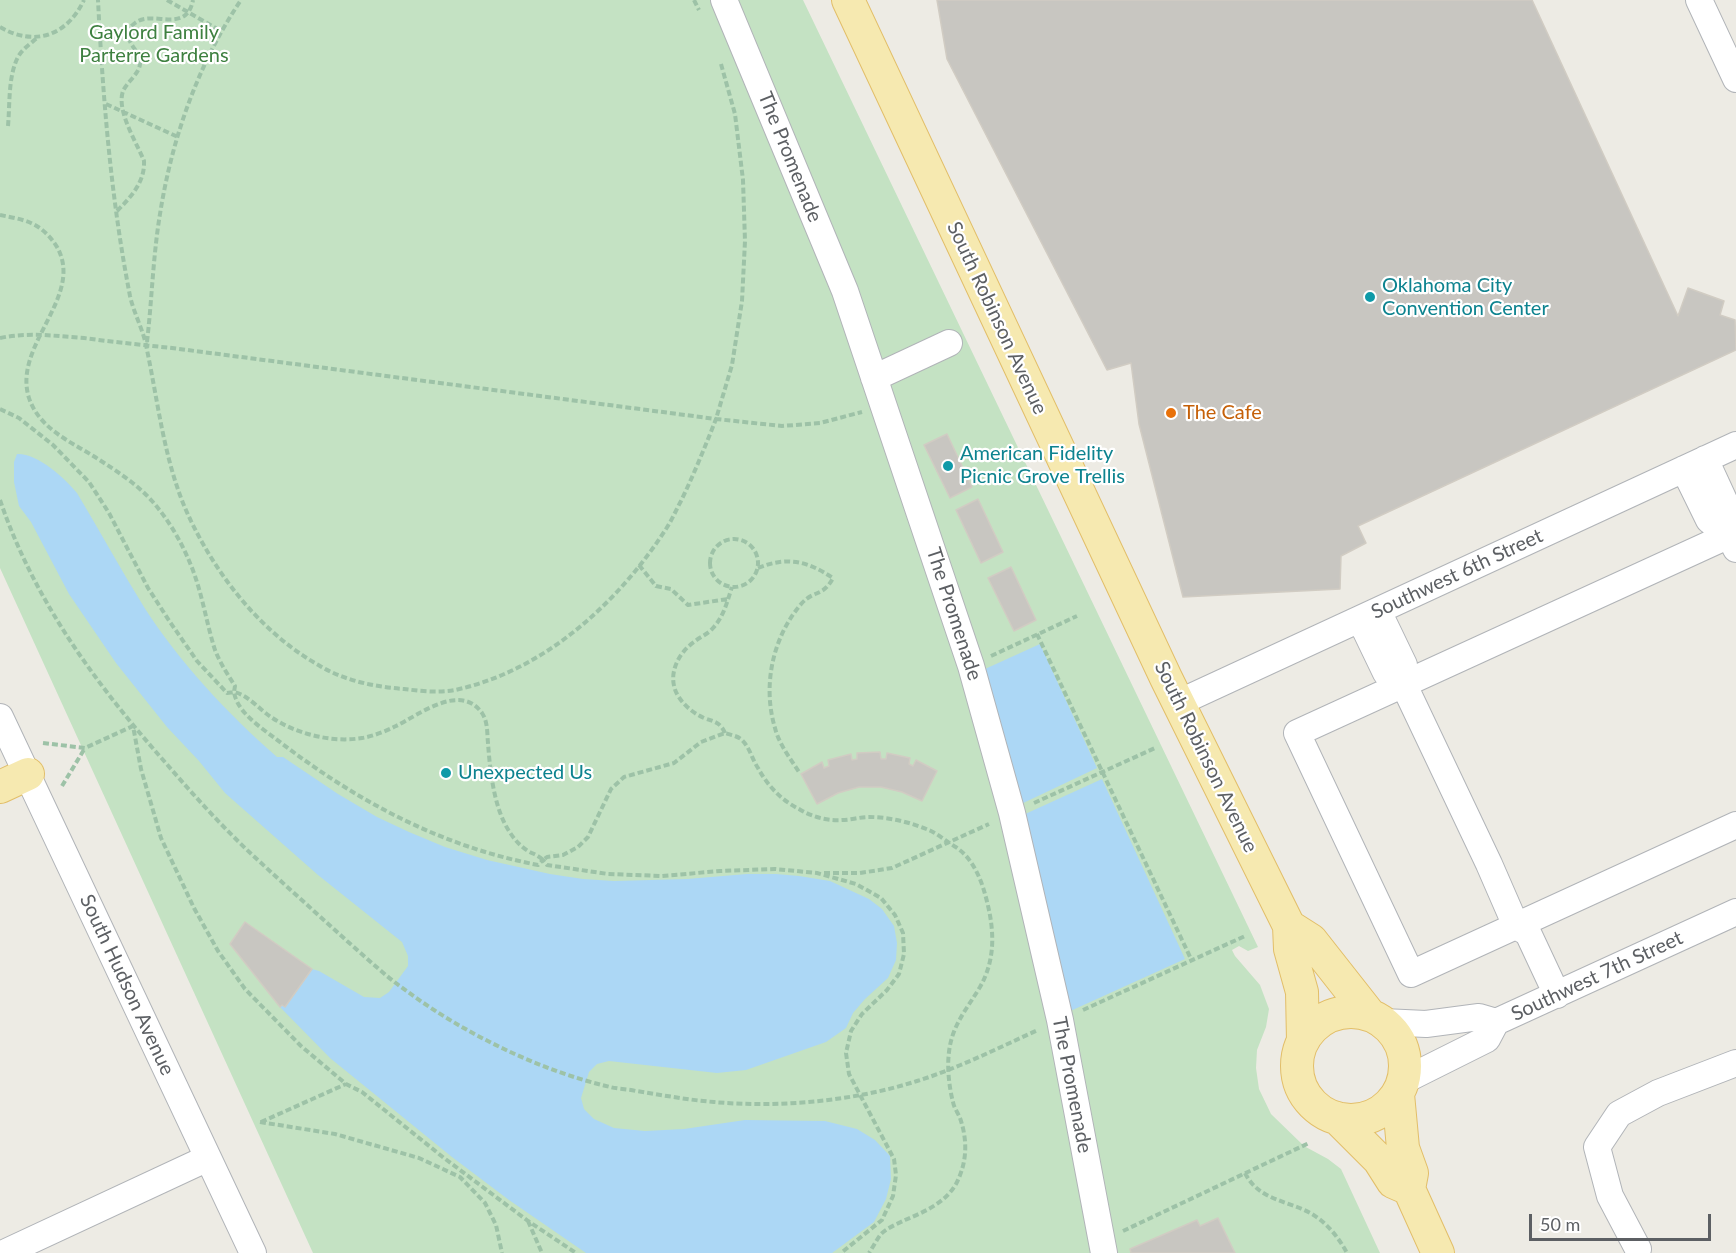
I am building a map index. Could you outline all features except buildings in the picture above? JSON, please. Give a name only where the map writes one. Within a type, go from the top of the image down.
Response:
[{"type":"main road","name":"South Robinson Avenue","points":[[848,0],[1178,703],[1289,926],[1290,950],[1302,993],[1303,1041]]},
{"type":"main road","points":[[0,787],[28,774]]},
{"type":"main road","name":"South Robinson Avenue","points":[[1289,926],[1311,940],[1377,1018]]},
{"type":"main road","points":[[1401,1088],[1387,1107],[1373,1115],[1354,1120],[1337,1118],[1323,1112],[1310,1101],[1301,1088],[1297,1072],[1298,1056],[1303,1041],[1310,1030],[1322,1020],[1339,1013],[1355,1012],[1377,1018],[1399,1039],[1406,1066],[1401,1088],[1403,1148],[1412,1173],[1409,1189],[1438,1253]]},
{"type":"main road","points":[[1337,1118],[1379,1160],[1394,1182],[1409,1189]]},
{"type":"street","name":"The Promenade","points":[[724,0],[845,291],[972,666],[1012,813],[1060,1020],[1103,1247]]},
{"type":"street","points":[[1699,0],[1736,79]]},
{"type":"street","points":[[874,378],[949,343]]},
{"type":"street","name":"Southwest 6th Street","points":[[1178,703],[1736,445]]},
{"type":"street","points":[[1695,464],[1709,520],[1734,539],[1297,733],[1411,974],[1736,825]]},
{"type":"street","points":[[1369,615],[1386,673],[1404,685],[1516,926],[1528,933],[1549,998]]},
{"type":"street","name":"South Hudson Avenue","points":[[0,717],[253,1253]]},
{"type":"street","name":"Southwest 7th Street","points":[[1377,1018],[1426,1024],[1479,1017],[1496,1022],[1736,912]]},
{"type":"street","points":[[1401,1088],[1487,1038],[1496,1022]]},
{"type":"street","points":[[1638,1249],[1610,1196],[1597,1147],[1619,1114],[1658,1093],[1736,1063]]},
{"type":"street","points":[[4,1253],[208,1158]]},
{"type":"path","points":[[0,27],[19,36],[48,35],[69,22],[78,12],[84,0]]},
{"type":"path","points":[[98,0],[105,104],[116,211],[131,301],[147,346],[160,427],[190,519],[226,579],[270,630],[294,650],[322,668],[351,679],[377,687],[409,690],[452,691],[481,682],[516,669],[578,629],[609,600],[639,565],[667,527],[687,488],[716,419],[732,365],[742,302],[745,241],[743,180],[735,114],[718,56]]},
{"type":"path","points":[[167,0],[221,30]]},
{"type":"path","points":[[116,211],[139,185],[144,165],[121,103],[125,88],[141,63],[129,39],[131,27],[143,19],[178,20],[188,12],[193,0]]},
{"type":"path","points":[[147,346],[160,212],[178,138],[195,85],[221,30],[241,0]]},
{"type":"path","points":[[8,126],[11,88],[18,58],[26,46],[37,37]]},
{"type":"path","points":[[105,104],[178,138]]},
{"type":"path","points":[[0,215],[30,222],[44,231],[61,253],[64,268],[63,284],[31,357],[27,377],[32,408],[54,432],[136,486],[163,514],[190,563],[216,652],[235,686],[235,701],[248,716],[288,748],[351,792],[397,818],[455,843],[506,859],[538,865],[547,857],[563,855],[578,847],[588,837],[611,789],[624,777],[674,763],[701,742],[725,733],[740,738],[766,781],[782,798],[798,809],[814,817],[830,820],[869,817],[909,823],[933,832],[955,846],[975,867],[991,917],[992,950],[991,959],[980,987],[959,1018],[949,1052],[952,1100],[960,1117],[966,1142],[961,1174],[947,1196],[934,1206],[882,1233],[869,1253]]},
{"type":"path","points":[[0,338],[41,334],[782,426],[820,423],[884,405]]},
{"type":"path","points":[[0,409],[19,418],[53,445],[89,482],[109,513],[148,588],[197,661],[227,693],[241,694],[273,719],[291,728],[334,739],[360,738],[379,734],[398,726],[429,707],[453,700],[464,701],[481,712],[487,726],[496,796],[502,818],[517,842],[547,865],[608,874],[662,876],[775,869],[817,873],[856,884],[880,898],[895,915],[903,933],[904,954],[898,974],[887,990],[862,1014],[851,1031],[846,1053],[849,1074],[894,1158],[896,1174],[893,1196],[882,1220],[841,1253]]},
{"type":"path","points":[[0,500],[22,555],[53,616],[86,666],[133,726],[217,822],[377,967],[427,1005],[498,1046],[550,1068],[610,1087],[716,1102],[816,1102],[860,1094],[915,1082],[949,1071],[1245,936]]},
{"type":"path","points":[[758,568],[756,553],[752,546],[738,539],[730,539],[716,546],[709,562],[714,577],[720,583],[732,587],[750,581],[758,568],[784,561],[801,562],[817,567],[833,578],[828,588],[805,600],[789,619],[779,639],[773,665],[769,695],[775,729],[786,753],[799,772]]},
{"type":"path","points":[[639,565],[656,586],[671,589],[688,606],[728,598]]},
{"type":"path","points":[[725,733],[716,721],[707,719],[689,709],[678,695],[674,686],[674,676],[680,656],[694,641],[711,631],[723,613],[732,587]]},
{"type":"path","points":[[972,666],[1077,616]]},
{"type":"path","points":[[1037,634],[1192,962]]},
{"type":"path","points":[[452,691],[453,700]]},
{"type":"path","points":[[43,743],[85,748],[133,726]]},
{"type":"path","points":[[133,726],[141,769],[161,838],[194,908],[218,951],[244,989],[301,1046],[346,1084],[363,1092],[464,1173],[528,1221],[576,1253]]},
{"type":"path","points":[[62,786],[85,748]]},
{"type":"path","points":[[346,1084],[260,1122],[335,1134],[419,1158],[460,1177],[484,1203],[496,1225],[502,1253]]},
{"type":"path","points":[[1103,1247],[1245,1173],[1309,1143]]},
{"type":"path","points":[[460,1177],[464,1173]]},
{"type":"path","points":[[1245,1173],[1260,1192],[1313,1215],[1331,1229],[1347,1253]]},
{"type":"path","points":[[528,1221],[542,1253]]},
{"type":"path","points":[[875,1226],[882,1233]]},
{"type":"green space","name":"Gaylord Family Parterre Gardens","points":[[0,0],[803,0],[1258,947],[1248,951],[1239,946],[1232,950],[1260,985],[1269,1009],[1266,1027],[1257,1050],[1256,1068],[1259,1089],[1271,1114],[1304,1146],[1341,1169],[1380,1253],[313,1253],[0,568]]},
{"type":"water","points":[[17,454],[42,462],[77,493],[135,593],[158,627],[205,686],[240,723],[277,757],[283,757],[377,817],[445,847],[487,860],[550,874],[614,881],[687,879],[747,874],[799,876],[830,881],[869,899],[882,909],[894,926],[897,943],[896,960],[888,978],[853,1013],[846,1028],[826,1042],[746,1070],[717,1073],[609,1061],[597,1064],[589,1072],[581,1098],[584,1109],[594,1119],[614,1128],[645,1131],[684,1129],[745,1120],[825,1121],[857,1129],[875,1140],[890,1156],[891,1179],[886,1199],[874,1222],[832,1253],[586,1253],[452,1157],[330,1058],[280,1007],[282,1005],[285,1007],[312,969],[364,997],[380,998],[389,992],[408,966],[408,956],[402,942],[318,875],[225,793],[167,727],[116,663],[69,594],[31,522],[19,506],[14,482],[14,462]]},
{"type":"water","points":[[1040,644],[1097,768],[1017,806],[985,669]]},
{"type":"water","points":[[1102,779],[1185,959],[1066,1013],[1054,939],[1023,815]]},
{"type":"place","name":"Oklahoma City Convention Center","points":[[1370,297]]},
{"type":"place","name":"The Cafe","points":[[1171,413]]},
{"type":"place","name":"American Fidelity Picnic Grove Trellis","points":[[948,466]]},
{"type":"place","name":"Unexpected Us","points":[[446,773]]}]
